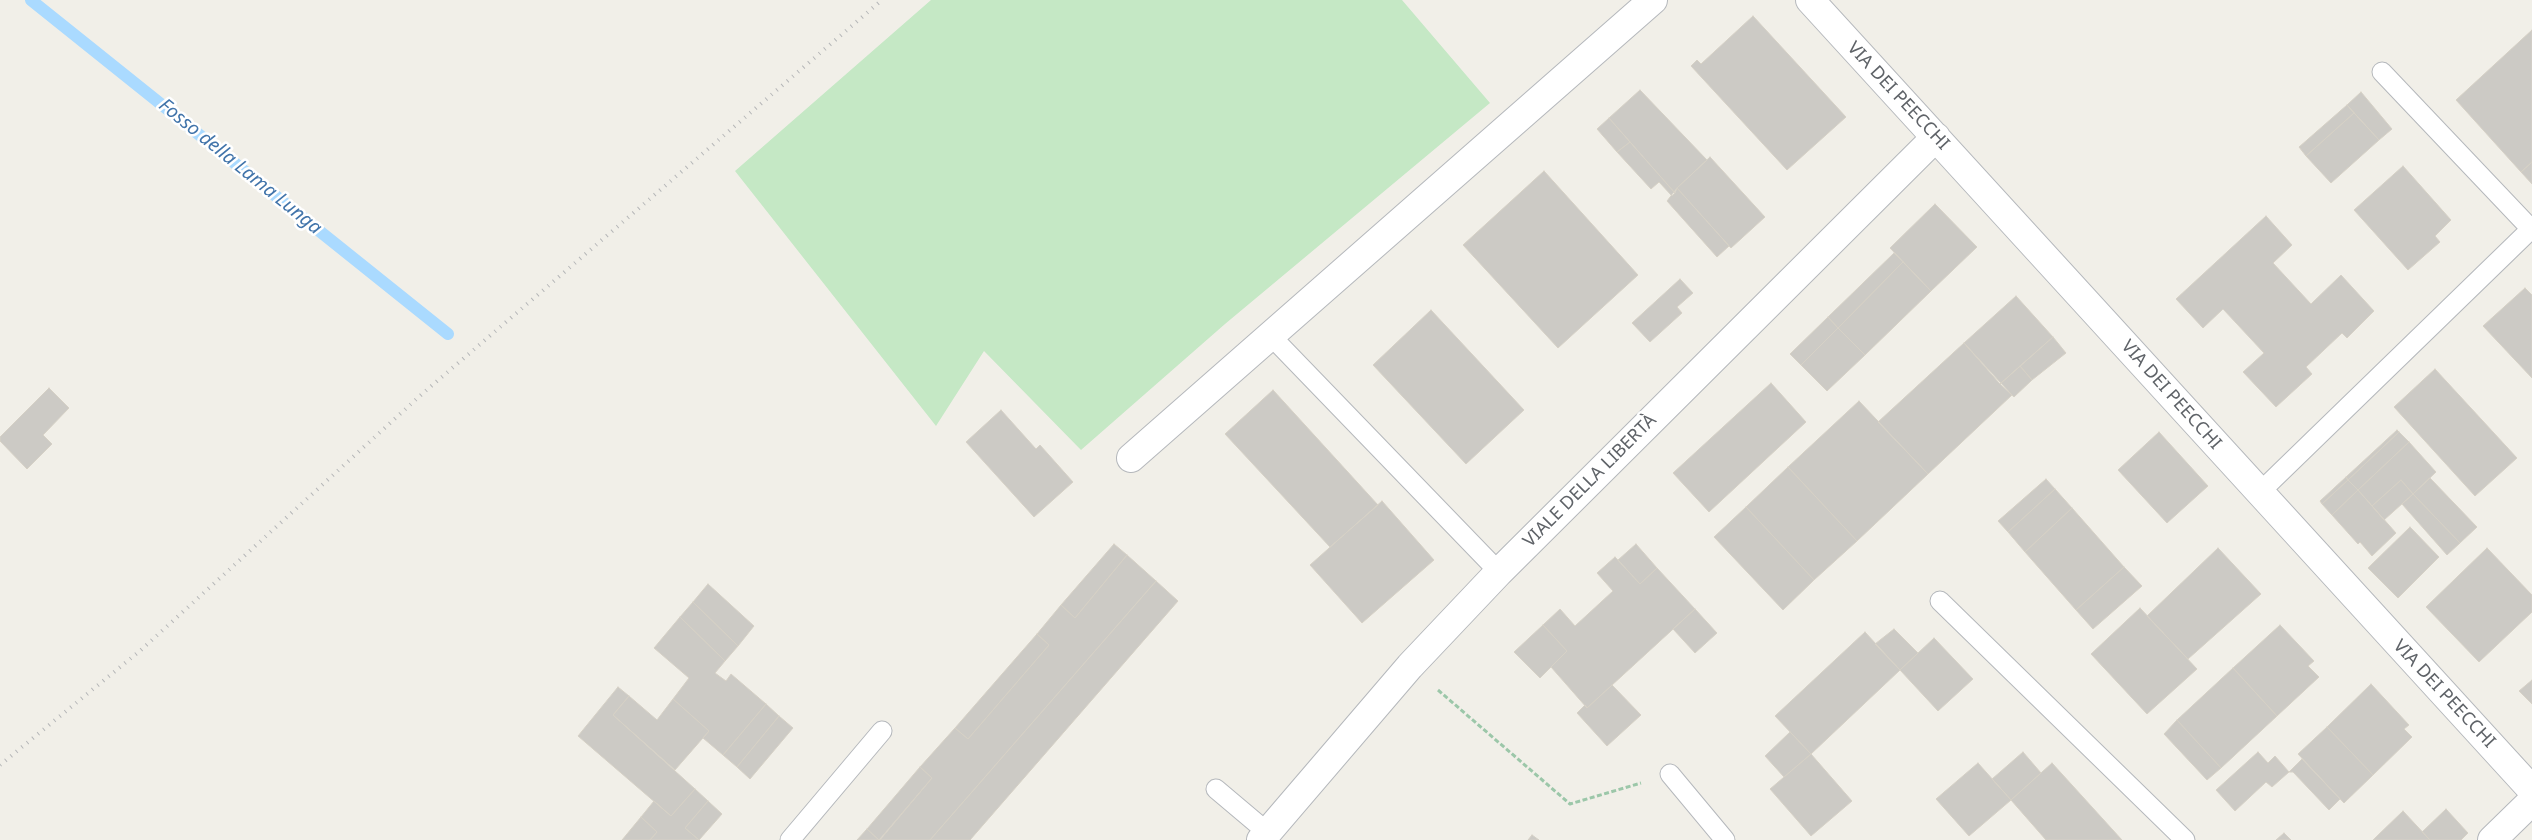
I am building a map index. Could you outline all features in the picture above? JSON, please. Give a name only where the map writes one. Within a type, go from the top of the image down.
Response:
[{"type":"street","points":[[1131,458],[1653,0]]},
{"type":"street","name":"VIA DEI PEECCHI","points":[[1810,0],[2532,790]]},
{"type":"street","name":"VIALE DELLA LIBERTÀ","points":[[1264,836],[1410,666],[1500,572],[1936,137]]},
{"type":"street","points":[[2492,840],[2532,801]]},
{"type":"lane","points":[[2259,493],[2532,229],[2382,72]]},
{"type":"lane","points":[[1271,336],[1500,572]]},
{"type":"lane","points":[[1940,601],[2185,840]]},
{"type":"lane","points":[[790,840],[882,732]]},
{"type":"lane","points":[[1670,774],[1725,840]]},
{"type":"lane","points":[[1216,789],[1264,836]]},
{"type":"path","points":[[1410,666],[1570,804],[1670,774]]},
{"type":"green space","points":[[931,0],[1402,0],[1490,103],[1225,324],[1081,450],[984,351],[936,426],[735,171]]},
{"type":"building","points":[[1753,16],[1846,117],[1787,170],[1691,66],[1697,60],[1701,64]]},
{"type":"building","points":[[2532,30],[2532,162],[2521,172],[2456,100]]},
{"type":"building","points":[[1640,90],[1707,160],[1677,188],[1675,193],[1609,118]]},
{"type":"building","points":[[2361,92],[2392,129],[2379,140],[2347,105]]},
{"type":"building","points":[[2347,105],[2354,113],[2306,156],[2299,147]]},
{"type":"building","points":[[2354,113],[2379,140],[2331,183],[2306,156]]},
{"type":"building","points":[[1609,118],[1630,142],[1617,152],[1597,129]]},
{"type":"building","points":[[1630,142],[1675,193],[1672,196],[1659,182],[1651,189],[1617,152]]},
{"type":"building","points":[[1710,157],[1765,217],[1731,248],[1677,188]]},
{"type":"building","points":[[2532,162],[2532,184],[2521,172]]},
{"type":"building","points":[[2403,166],[2451,220],[2435,236],[2440,242],[2408,270],[2354,210]]},
{"type":"building","points":[[1544,171],[1638,275],[1558,348],[1463,245]]},
{"type":"building","points":[[1677,188],[1729,246],[1717,257],[1667,201]]},
{"type":"building","points":[[1935,204],[1977,247],[1931,291],[1890,248]]},
{"type":"building","points":[[2266,216],[2292,245],[2273,263],[2311,304],[2341,275],[2374,311],[2347,338],[2342,333],[2306,367],[2312,374],[2276,407],[2243,372],[2264,353],[2223,309],[2203,328],[2176,299]]},
{"type":"building","points":[[1894,253],[1903,262],[1838,328],[1828,317]]},
{"type":"building","points":[[1903,262],[1931,291],[1865,355],[1838,328]]},
{"type":"building","points":[[1680,279],[1693,293],[1677,307],[1682,313],[1650,342],[1632,323]]},
{"type":"building","points":[[2525,288],[2532,295],[2532,378],[2483,326]]},
{"type":"building","points":[[2016,296],[2053,337],[2000,384],[1964,343]]},
{"type":"building","points":[[1431,310],[1524,410],[1466,464],[1373,365]]},
{"type":"building","points":[[1828,317],[1838,328],[1801,365],[1790,354]]},
{"type":"building","points":[[1838,328],[1865,355],[1827,391],[1801,365]]},
{"type":"building","points":[[2053,337],[2066,353],[2032,380],[2020,366]]},
{"type":"building","points":[[1964,343],[2012,395],[1928,474],[1878,422]]},
{"type":"building","points":[[2020,366],[2032,380],[2014,397],[2000,384]]},
{"type":"building","points":[[2435,369],[2517,458],[2475,496],[2394,407]]},
{"type":"building","points":[[1771,383],[1806,422],[1709,512],[1673,473]]},
{"type":"building","points":[[49,388],[69,408],[43,435],[52,444],[27,469],[0,441],[0,437]]},
{"type":"building","points":[[1273,390],[1378,505],[1330,547],[1225,434]]},
{"type":"building","points":[[1859,401],[1928,474],[1857,541],[1788,467]]},
{"type":"building","points":[[1001,410],[1036,449],[1040,445],[1073,482],[1034,517],[966,442]]},
{"type":"building","points":[[2397,430],[2399,432],[2348,480],[2346,477]]},
{"type":"building","points":[[2159,432],[2208,486],[2167,523],[2118,470]]},
{"type":"building","points":[[2399,432],[2409,442],[2358,490],[2348,480]]},
{"type":"building","points":[[2409,442],[2436,472],[2413,494],[2401,480],[2372,506],[2358,490]]},
{"type":"building","points":[[1788,467],[1857,541],[1814,580],[1746,507]]},
{"type":"building","points":[[2346,477],[2348,480],[2322,504],[2320,501]]},
{"type":"building","points":[[2430,478],[2477,527],[2460,543],[2413,494]]},
{"type":"building","points":[[2046,479],[2055,489],[2008,532],[1998,521]]},
{"type":"building","points":[[2348,480],[2358,490],[2332,515],[2322,504]]},
{"type":"building","points":[[2401,480],[2413,494],[2384,520],[2372,506]]},
{"type":"building","points":[[2055,489],[2072,508],[2025,552],[2008,532]]},
{"type":"building","points":[[2358,490],[2396,533],[2372,556],[2360,542],[2358,544],[2332,515]]},
{"type":"building","points":[[2413,494],[2460,543],[2447,555],[2402,504]]},
{"type":"building","points":[[1382,501],[1434,560],[1362,623],[1310,565]]},
{"type":"building","points":[[1746,507],[1814,580],[1783,610],[1714,537]]},
{"type":"building","points":[[2072,508],[2124,567],[2076,610],[2025,552]]},
{"type":"building","points":[[2410,527],[2439,557],[2398,598],[2368,568]]},
{"type":"building","points":[[1114,544],[1127,555],[1075,618],[1061,605]]},
{"type":"building","points":[[1636,544],[1657,568],[1640,584],[1618,560]]},
{"type":"building","points":[[2218,548],[2261,594],[2188,659],[2147,616]]},
{"type":"building","points":[[2487,548],[2532,595],[2532,612],[2479,662],[2426,607]]},
{"type":"building","points":[[1127,555],[1156,581],[930,840],[880,840],[932,778],[920,767],[955,728],[968,739],[1049,645],[1037,634],[1061,605],[1075,618]]},
{"type":"building","points":[[1615,557],[1640,584],[1657,568],[1695,609],[1587,708],[1551,667],[1567,651],[1543,625],[1560,609],[1575,626],[1613,591],[1597,573]]},
{"type":"building","points":[[2124,567],[2142,586],[2093,629],[2076,610]]},
{"type":"building","points":[[1156,581],[1178,601],[970,840],[930,840]]},
{"type":"building","points":[[708,584],[754,626],[738,646],[693,602]]},
{"type":"building","points":[[693,602],[738,646],[725,661],[680,617]]},
{"type":"building","points":[[2140,608],[2197,669],[2147,714],[2091,654]]},
{"type":"building","points":[[1695,609],[1717,633],[1695,653],[1673,629]]},
{"type":"building","points":[[680,617],[725,661],[715,673],[726,681],[731,674],[766,704],[723,755],[703,738],[709,731],[673,699],[689,678],[654,648]]},
{"type":"building","points":[[1543,625],[1567,651],[1540,678],[1514,652]]},
{"type":"building","points":[[2280,625],[2314,661],[2308,666],[2319,677],[2277,716],[2233,668]]},
{"type":"building","points":[[1894,629],[1918,653],[1900,670],[1875,644]]},
{"type":"building","points":[[1865,632],[1900,670],[1811,754],[1775,716]]},
{"type":"building","points":[[1037,634],[1049,645],[968,739],[955,728]]},
{"type":"building","points":[[1934,638],[1973,679],[1938,711],[1900,670]]},
{"type":"building","points":[[2233,668],[2277,716],[2221,768],[2177,720]]},
{"type":"building","points":[[2532,680],[2532,704],[2519,691]]},
{"type":"building","points":[[2371,684],[2409,725],[2404,729],[2412,737],[2373,775],[2327,727]]},
{"type":"building","points":[[1612,685],[1641,715],[1607,746],[1577,713],[1585,705],[1587,708]]},
{"type":"building","points":[[618,687],[629,696],[613,715],[695,789],[671,816],[578,736]]},
{"type":"building","points":[[629,696],[657,720],[673,699],[709,731],[675,770],[613,715]]},
{"type":"building","points":[[766,704],[779,716],[737,767],[723,755]]},
{"type":"building","points":[[779,716],[793,728],[750,779],[737,767]]},
{"type":"building","points":[[2177,720],[2221,768],[2207,780],[2164,734]]},
{"type":"building","points":[[2327,727],[2373,775],[2344,803],[2298,754]]},
{"type":"building","points":[[1790,732],[1811,754],[1784,777],[1765,756]]},
{"type":"building","points":[[2023,752],[2041,773],[2011,800],[1992,779]]},
{"type":"building","points":[[2258,752],[2268,763],[2275,756],[2289,772],[2272,787],[2266,782],[2235,811],[2216,790]]},
{"type":"building","points":[[1811,754],[1852,801],[1811,836],[1770,789]]},
{"type":"building","points":[[2302,759],[2340,799],[2329,810],[2293,772],[2289,772]]},
{"type":"building","points":[[1978,763],[2011,800],[1969,836],[1936,799]]},
{"type":"building","points":[[2052,763],[2122,840],[2046,840],[2011,800]]},
{"type":"building","points":[[920,767],[932,778],[879,840],[867,829]]},
{"type":"building","points":[[695,789],[708,801],[685,828],[699,840],[650,840],[657,832],[641,817],[654,801],[671,816]]},
{"type":"building","points":[[708,801],[722,814],[699,840],[685,828]]},
{"type":"building","points":[[2446,809],[2468,833],[2461,840],[2430,840],[2422,832]]},
{"type":"building","points":[[2403,811],[2430,840],[2373,840],[2376,837]]},
{"type":"building","points":[[641,817],[657,832],[650,840],[622,840]]},
{"type":"building","points":[[867,829],[879,840],[857,840]]},
{"type":"building","points":[[2284,833],[2291,840],[2276,840]]},
{"type":"building","points":[[1532,835],[1539,840],[1528,840]]},
{"type":"waterway","name":"Fosso della Lama Lunga","points":[[31,0],[448,334]]},
{"type":"railway","points":[[0,765],[141,650],[422,394],[882,0]]}]
